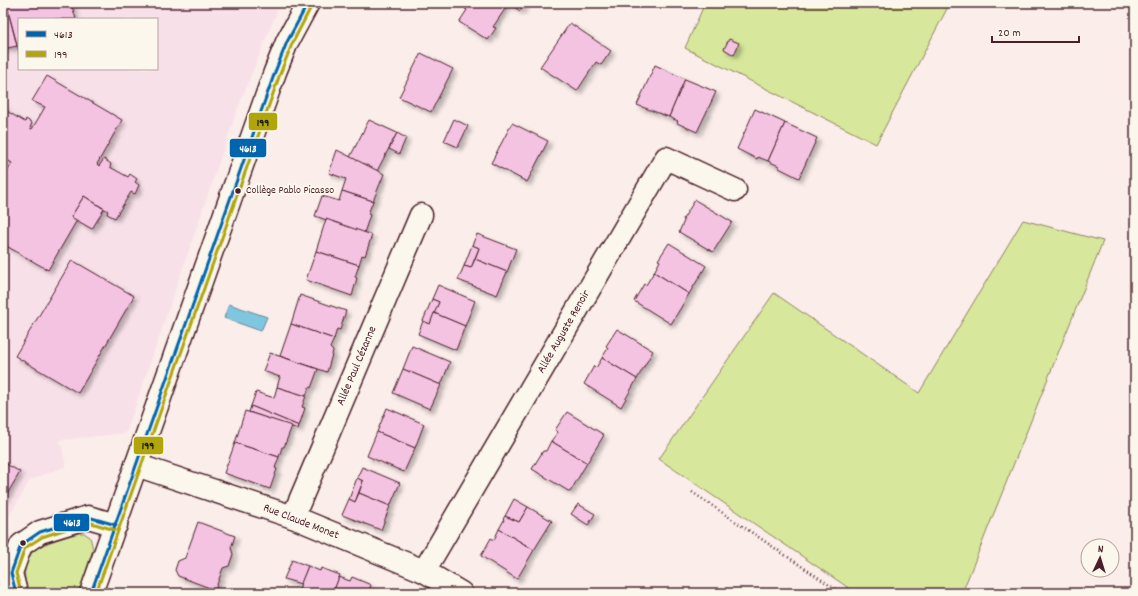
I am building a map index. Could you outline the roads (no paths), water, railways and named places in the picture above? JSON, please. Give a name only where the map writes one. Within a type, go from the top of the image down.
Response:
[{"type":"street","points":[[92,593],[275,72],[287,42],[308,3]]},
{"type":"street","name":"Allée Auguste Renoir","points":[[424,571],[666,158],[735,190]]},
{"type":"street","name":"Allée Paul Cézanne","points":[[293,517],[421,215]]},
{"type":"street","name":"Rue Claude Monet","points":[[136,465],[293,517],[424,571],[461,593]]},
{"type":"street","points":[[16,593],[11,573],[21,545],[34,536],[40,532],[88,517],[116,525]]},
{"type":"water","points":[[229,304],[267,317],[261,331],[224,318]]},
{"type":"place","name":"Collège Pablo Picasso","points":[[238,191]]}]
